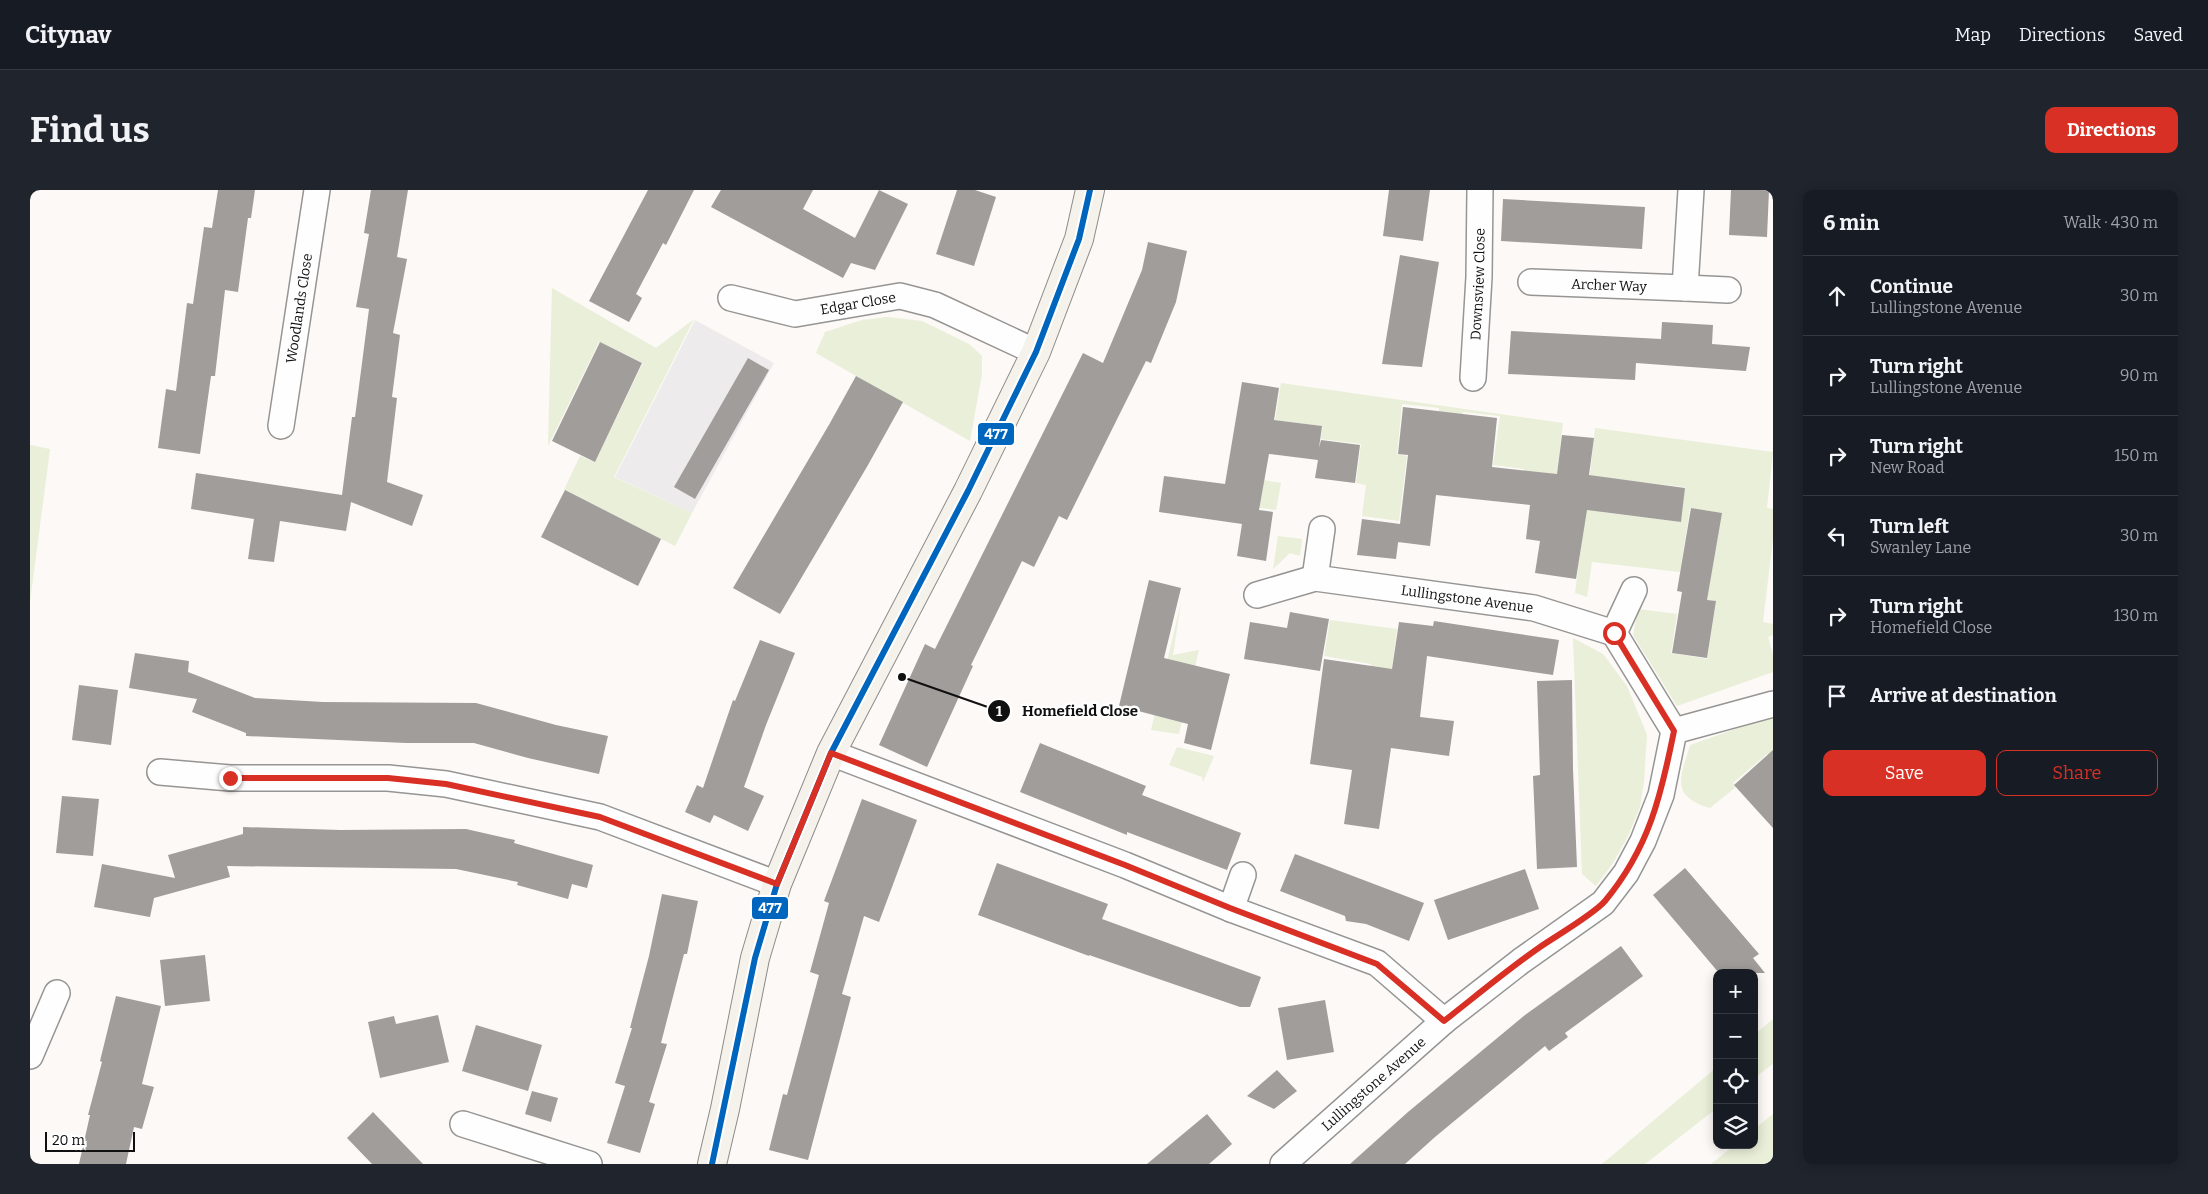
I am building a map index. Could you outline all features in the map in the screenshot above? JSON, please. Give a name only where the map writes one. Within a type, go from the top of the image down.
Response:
[{"type":"main road","points":[[712,1164],[755,958],[777,884],[831,753],[968,491],[1036,352],[1079,239],[1090,190]]},
{"type":"street","name":"Woodlands Close","points":[[281,426],[317,190]]},
{"type":"street","name":"Downsview Close","points":[[1472,378],[1479,277],[1480,190]]},
{"type":"street","points":[[1685,288],[1691,190]]},
{"type":"street","name":"Archer Way","points":[[1531,282],[1728,290]]},
{"type":"street","name":"Edgar Close","points":[[731,298],[795,314],[900,296],[935,305],[1036,352]]},
{"type":"street","points":[[1315,578],[1322,529]]},
{"type":"street","name":"Lullingstone Avenue","points":[[1257,594],[1315,578],[1534,608],[1614,633]]},
{"type":"street","points":[[1634,590],[1614,633],[1674,731],[1773,704]]},
{"type":"street","name":"Lullingstone Avenue","points":[[1283,1164],[1444,1021],[1521,961],[1603,903],[1626,873],[1643,842],[1661,795],[1674,731]]},
{"type":"street","points":[[831,753],[1125,865],[1230,908],[1377,964],[1444,1021]]},
{"type":"street","points":[[160,772],[230,778],[388,778],[446,784],[600,817],[777,884]]},
{"type":"street","points":[[1230,908],[1243,876]]},
{"type":"street","points":[[30,1056],[57,993]]},
{"type":"street","points":[[463,1124],[589,1164]]},
{"type":"shaded area","points":[[695,320],[774,363],[692,513],[615,477]]},
{"type":"green space","points":[[552,288],[656,348],[694,319],[614,477],[692,513],[675,546],[564,490],[580,456],[595,462],[643,363],[599,342],[548,446]]},
{"type":"green space","points":[[887,317],[922,321],[969,344],[982,356],[982,374],[970,441],[816,353],[825,332],[862,320]]},
{"type":"green space","points":[[1281,383],[1563,423],[1556,482],[1523,479],[1524,469],[1493,465],[1500,416],[1463,412],[1457,464],[1433,456],[1439,408],[1402,404],[1397,454],[1407,456],[1399,521],[1362,516],[1366,485],[1356,483],[1361,444],[1321,439],[1322,426],[1275,420]]},
{"type":"green space","points":[[1595,428],[1773,452],[1767,508],[1773,509],[1773,538],[1763,622],[1773,624],[1773,635],[1768,637],[1773,655],[1773,672],[1677,706],[1633,635],[1638,609],[1677,614],[1671,653],[1707,659],[1716,602],[1707,600],[1721,513],[1690,508],[1680,572],[1592,562],[1587,597],[1575,593],[1581,547],[1561,542],[1589,484]],"holes":[[[1605,478],[1685,487],[1681,522],[1601,512]]]},
{"type":"green space","points":[[30,445],[50,449],[30,602]]},
{"type":"green space","points":[[1251,478],[1281,483],[1276,510],[1247,506]]},
{"type":"green space","points":[[1278,536],[1302,539],[1300,556],[1290,553],[1273,569]]},
{"type":"green space","points":[[1181,602],[1173,655],[1199,650],[1179,734],[1151,730]]},
{"type":"green space","points":[[1330,620],[1397,629],[1387,705],[1367,695],[1371,664],[1324,656]]},
{"type":"green space","points":[[1573,638],[1603,654],[1627,686],[1647,735],[1644,782],[1640,807],[1628,836],[1613,863],[1596,886],[1582,874]]},
{"type":"green space","points":[[1773,716],[1773,760],[1767,754],[1733,783],[1736,787],[1710,808],[1688,797],[1683,791],[1681,784],[1690,745]]},
{"type":"green space","points":[[1177,747],[1214,756],[1203,782],[1202,777],[1169,765]]},
{"type":"green space","points":[[1773,1019],[1773,1064],[1758,1075],[1758,1059],[1758,1032]]},
{"type":"green space","points":[[1713,1070],[1713,1111],[1645,1164],[1602,1164]]},
{"type":"green space","points":[[1773,1114],[1773,1164],[1711,1164],[1730,1149],[1758,1149],[1758,1126]]},
{"type":"building","points":[[218,190],[255,190],[251,218],[248,218],[238,292],[225,290],[215,376],[211,376],[200,454],[158,448],[166,389],[176,391],[187,303],[193,304],[204,227],[212,228]]},
{"type":"building","points":[[371,190],[408,190],[397,257],[407,259],[393,333],[400,335],[392,397],[397,398],[387,482],[423,495],[412,526],[351,502],[346,531],[280,521],[274,562],[248,559],[254,519],[191,509],[196,473],[342,495],[352,417],[355,417],[369,309],[356,307],[369,234],[364,233]]},
{"type":"building","points":[[648,190],[694,190],[666,245],[663,243],[636,294],[642,298],[629,322],[589,301]]},
{"type":"building","points":[[721,190],[813,190],[803,209],[855,238],[879,190],[908,204],[875,270],[851,263],[843,278],[711,207]]},
{"type":"building","points":[[957,190],[975,190],[996,197],[974,266],[936,254]]},
{"type":"building","points":[[1389,190],[1430,190],[1423,241],[1383,236]]},
{"type":"building","points":[[1731,190],[1769,190],[1767,237],[1729,235]]},
{"type":"building","points":[[1503,199],[1645,207],[1642,249],[1501,241]]},
{"type":"building","points":[[1148,242],[1187,251],[1176,302],[1151,363],[1146,361],[1067,520],[1059,516],[1034,567],[1022,561],[971,665],[973,666],[927,767],[879,745],[925,644],[935,649],[1083,353],[1103,363],[1142,270]]},
{"type":"building","points":[[1400,255],[1439,262],[1422,367],[1382,364]]},
{"type":"building","points":[[1662,322],[1713,325],[1712,344],[1750,347],[1746,371],[1636,363],[1635,380],[1508,374],[1511,331],[1661,339]]},
{"type":"building","points":[[600,342],[642,363],[595,462],[552,441]]},
{"type":"building","points":[[748,358],[769,370],[695,499],[674,487]]},
{"type":"building","points":[[856,376],[903,402],[780,614],[733,588]]},
{"type":"building","points":[[1242,382],[1279,388],[1274,420],[1322,426],[1319,448],[1321,440],[1360,445],[1355,483],[1315,478],[1318,460],[1269,454],[1259,510],[1273,512],[1266,561],[1237,556],[1242,524],[1159,512],[1164,476],[1225,484]]},
{"type":"building","points":[[1403,407],[1497,418],[1492,467],[1557,474],[1562,435],[1594,438],[1589,475],[1685,488],[1681,522],[1587,510],[1576,579],[1535,573],[1540,541],[1526,539],[1530,505],[1436,495],[1430,546],[1398,542],[1396,559],[1357,555],[1362,519],[1400,524],[1408,455],[1398,454]]},
{"type":"building","points":[[565,490],[661,539],[638,586],[541,537]]},
{"type":"building","points":[[1691,508],[1722,513],[1707,600],[1716,601],[1707,658],[1672,653],[1682,592],[1677,591]]},
{"type":"building","points":[[1149,580],[1181,588],[1164,658],[1230,674],[1211,750],[1184,743],[1188,724],[1119,706]]},
{"type":"building","points":[[1290,612],[1329,619],[1320,671],[1244,659],[1250,622],[1287,628]]},
{"type":"building","points":[[1434,621],[1559,640],[1553,675],[1427,656],[1420,717],[1454,721],[1449,756],[1391,748],[1379,829],[1344,824],[1352,770],[1310,764],[1324,659],[1392,669],[1399,622],[1433,626]]},
{"type":"building","points":[[760,640],[795,653],[744,787],[764,796],[748,831],[714,815],[710,823],[685,812],[697,785],[703,788],[733,700],[735,701]]},
{"type":"building","points":[[135,653],[189,661],[188,672],[255,698],[323,702],[476,703],[556,725],[608,736],[599,774],[528,758],[474,743],[406,743],[246,736],[246,733],[192,712],[197,699],[129,688]]},
{"type":"building","points":[[1572,680],[1577,867],[1537,869],[1533,776],[1540,775],[1537,681]]},
{"type":"building","points":[[79,685],[118,690],[111,745],[72,740]]},
{"type":"building","points":[[1040,743],[1146,786],[1142,795],[1241,833],[1227,870],[1127,832],[1127,835],[1020,792]]},
{"type":"building","points":[[1773,750],[1773,828],[1734,785]]},
{"type":"building","points":[[62,796],[99,799],[93,856],[56,853]]},
{"type":"building","points":[[862,799],[917,820],[879,922],[864,916],[842,994],[851,997],[808,1160],[769,1150],[783,1094],[787,1095],[819,975],[810,972],[829,903],[824,901]]},
{"type":"building","points":[[243,827],[340,830],[466,829],[515,840],[514,843],[593,865],[587,888],[572,884],[568,899],[517,885],[518,882],[456,869],[227,866],[230,877],[154,898],[150,917],[94,907],[102,864],[175,878],[168,855],[243,834]]},
{"type":"building","points":[[1295,854],[1424,903],[1409,941],[1366,924],[1346,921],[1345,916],[1280,891]]},
{"type":"building","points":[[997,863],[1108,904],[1102,919],[1261,977],[1250,1007],[1240,1007],[1089,956],[978,915]]},
{"type":"building","points":[[1685,868],[1759,954],[1753,958],[1765,973],[1758,973],[1758,969],[1716,969],[1653,895]]},
{"type":"building","points":[[1525,869],[1539,909],[1448,940],[1434,900]]},
{"type":"building","points":[[662,894],[698,901],[687,954],[684,954],[661,1043],[667,1044],[649,1102],[655,1104],[640,1153],[607,1143],[625,1086],[615,1083],[632,1028],[630,1028],[649,956]]},
{"type":"building","points":[[1621,946],[1643,976],[1565,1033],[1568,1037],[1549,1051],[1545,1046],[1405,1164],[1350,1164],[1408,1112],[1525,1015]]},
{"type":"building","points":[[205,955],[210,1001],[165,1006],[160,960]]},
{"type":"building","points":[[116,996],[161,1006],[142,1084],[154,1087],[142,1129],[134,1127],[126,1164],[79,1164],[90,1115],[88,1115]]},
{"type":"building","points":[[1325,1000],[1334,1052],[1287,1060],[1278,1008]]},
{"type":"building","points":[[438,1015],[449,1062],[380,1078],[368,1022],[394,1016],[396,1024]]},
{"type":"building","points":[[476,1025],[542,1045],[528,1091],[462,1071]]},
{"type":"building","points":[[1277,1070],[1297,1091],[1274,1109],[1247,1096]]},
{"type":"building","points":[[532,1091],[558,1098],[551,1122],[525,1114]]},
{"type":"building","points":[[373,1112],[423,1164],[372,1164],[347,1138]]},
{"type":"building","points":[[1207,1114],[1232,1144],[1209,1164],[1147,1164]]},
{"type":"transit line","name":"477","points":[[712,1164],[755,958],[777,884],[831,753],[968,491],[1036,352],[1079,239],[1090,190]]},
{"type":"place","name":"Homefield Close","points":[[902,677]]},
{"type":"route","points":[[230,778],[388,778],[446,784],[600,817],[777,884],[831,753],[1125,865],[1230,908],[1377,964],[1444,1021],[1521,961],[1603,903],[1626,873],[1643,842],[1661,795],[1674,731],[1614,633]]}]
